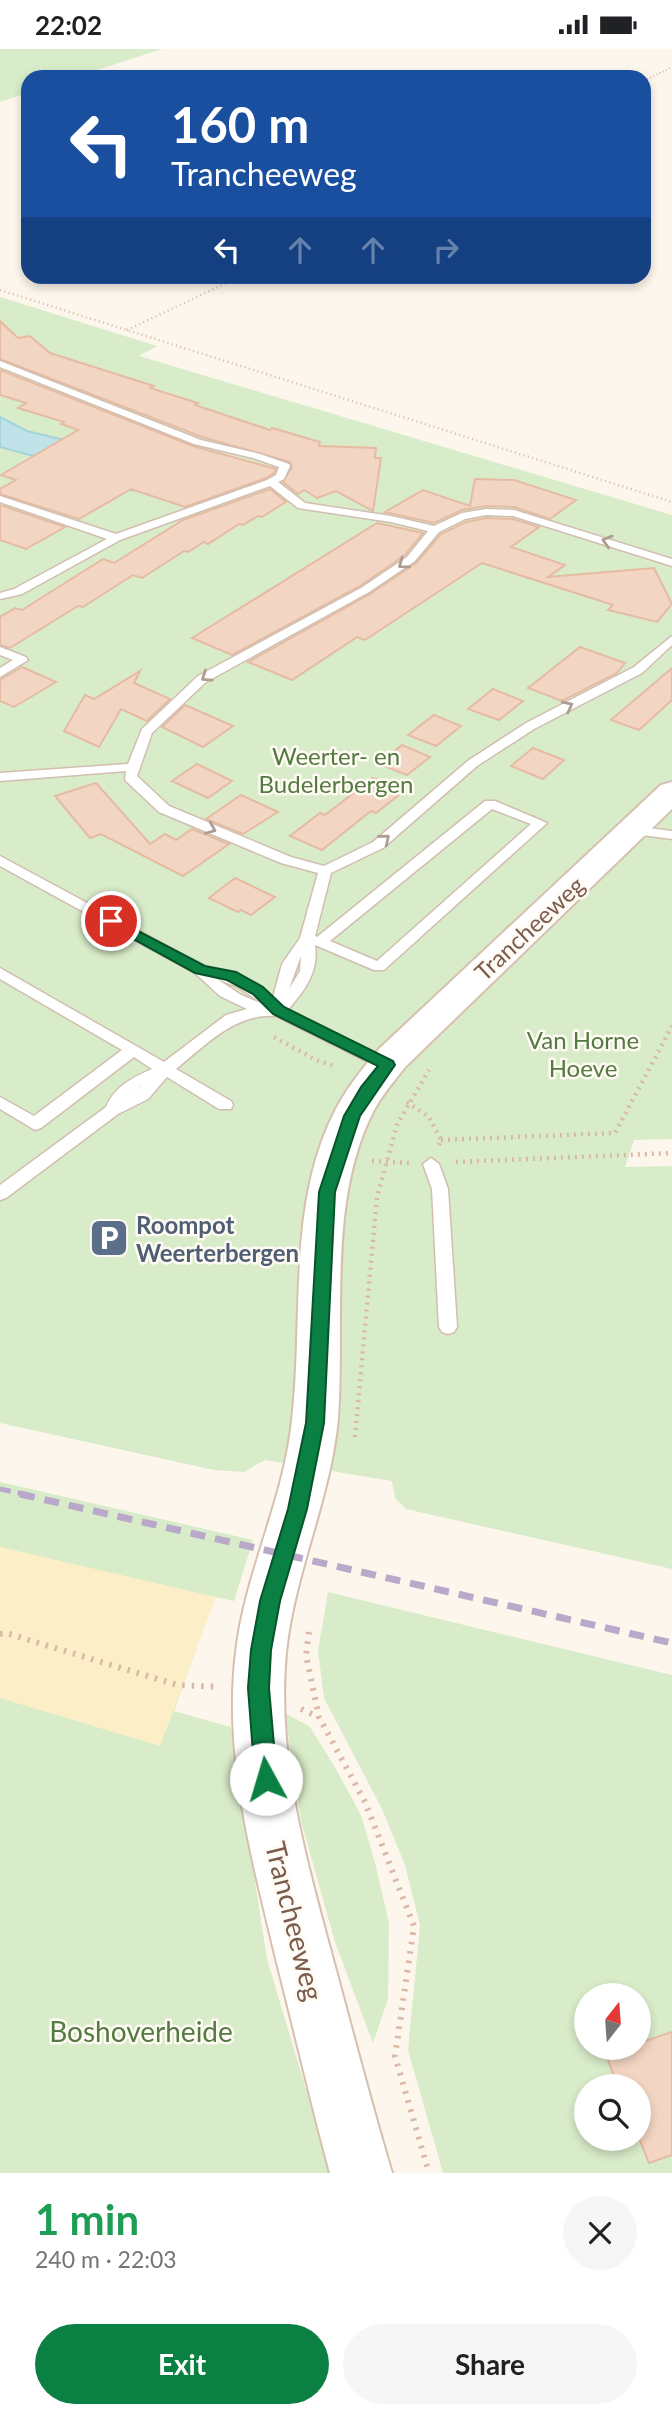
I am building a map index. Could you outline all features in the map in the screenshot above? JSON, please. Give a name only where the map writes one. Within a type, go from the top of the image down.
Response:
[{"type":"street","name":"Trancheeweg","points":[[361,2173],[275,1845],[262,1757],[258,1688],[261,1650],[270,1601],[298,1509],[315,1423],[327,1192],[352,1116],[387,1086],[441,1010],[652,832],[672,792]]},
{"type":"lane","points":[[0,364],[187,439],[266,457],[285,466],[280,477],[271,482],[116,538],[18,592],[0,596]]},
{"type":"lane","points":[[271,482],[302,506],[391,519],[435,530]]},
{"type":"lane","points":[[0,499],[116,538]]},
{"type":"lane","points":[[672,563],[514,513],[485,512],[462,516],[435,530],[411,559],[365,590],[202,678],[146,733],[130,777],[163,809],[286,860],[325,871],[379,845],[472,763],[530,726],[638,670],[672,639]]},
{"type":"lane","points":[[0,651],[22,660],[0,673]]},
{"type":"lane","points":[[0,777],[134,767]]},
{"type":"lane","points":[[279,1011],[283,977],[291,958],[490,804],[540,823],[379,967],[314,941]]},
{"type":"lane","points":[[0,860],[200,970],[231,976],[258,991],[279,1011],[387,1086]]},
{"type":"lane","points":[[314,941],[325,871]]},
{"type":"lane","points":[[200,970],[216,987],[261,1011]]},
{"type":"lane","points":[[0,973],[225,1105]]},
{"type":"lane","points":[[0,1194],[112,1110],[118,1096],[136,1082],[165,1069],[231,1018],[261,1011],[279,1011]]},
{"type":"lane","points":[[0,1102],[35,1124],[133,1050]]},
{"type":"lane","points":[[431,1164],[440,1189],[448,1327]]},
{"type":"path","points":[[651,78],[672,67]]},
{"type":"path","points":[[127,331],[224,284]]},
{"type":"path","points":[[0,291],[672,502]]},
{"type":"path","points":[[237,1016],[316,1060],[339,1067],[346,1072],[347,1086],[387,1086],[430,1115],[441,1140],[615,1133],[672,1026]]},
{"type":"path","points":[[385,1163],[397,1125],[387,1086]]},
{"type":"path","points":[[431,1164],[672,1153]]},
{"type":"path","points":[[2,1635],[177,1685],[258,1688]]},
{"type":"path","points":[[319,1717],[365,1802],[414,1926],[395,2056],[429,2173]]},
{"type":"green space","points":[[0,49],[162,49],[98,70],[21,70],[21,95],[0,102]]},
{"type":"green space","name":"Weerter- en Budelerbergen","points":[[0,297],[157,346],[139,356],[672,515],[672,1139],[634,1140],[625,1167],[672,1166],[672,1569],[406,1509],[395,1498],[392,1481],[265,1460],[244,1472],[214,1470],[0,1423]]},
{"type":"green space","name":"Boshoverheide","points":[[0,1482],[253,1540],[234,1601],[215,1597],[174,1711],[231,1727],[267,1959],[331,2173],[0,2173]]},
{"type":"green space","points":[[328,1592],[672,1675],[672,2173],[443,2173],[408,2050],[420,1925],[405,1865],[382,1809],[324,1698],[318,1651]]},
{"type":"green space","points":[[285,1713],[310,1727],[333,1764],[361,1815],[375,1863],[389,1923],[388,1999],[373,2043],[335,1942],[301,1821]]},
{"type":"sand","points":[[0,1547],[216,1597],[160,1746],[0,1698]]},
{"type":"water","points":[[0,417],[27,431],[64,440],[139,491],[121,489],[37,457],[0,447]]},
{"type":"building","points":[[0,321],[18,338],[30,336],[50,353],[154,386],[150,388],[198,403],[195,405],[270,430],[272,428],[320,442],[319,446],[376,448],[375,458],[381,458],[373,511],[336,491],[317,498],[304,490],[298,494],[283,482],[292,467],[290,462],[202,437],[0,359]]},
{"type":"building","points":[[0,370],[193,446],[276,469],[266,478],[185,507],[131,489],[79,519],[0,494],[0,489],[16,480],[1,475],[78,430],[61,424],[64,422],[18,408],[26,403],[0,395]]},
{"type":"building","points":[[475,479],[514,480],[576,500],[550,519],[514,507],[486,506],[462,510],[434,523],[385,512],[423,490],[470,506]]},
{"type":"building","points":[[270,489],[286,502],[262,517],[258,516],[243,525],[239,524],[208,544],[204,542],[188,552],[184,551],[142,578],[133,575],[10,648],[0,645],[0,617],[15,608],[22,610],[103,559],[114,563],[183,520]]},
{"type":"building","points":[[0,505],[65,527],[26,549],[0,540]]},
{"type":"building","points":[[486,518],[513,519],[539,527],[511,547],[565,565],[548,577],[654,568],[672,604],[657,622],[608,610],[613,605],[482,563],[365,640],[357,637],[292,680],[248,662],[370,594],[416,563],[441,534],[466,522]]},
{"type":"building","points":[[377,523],[423,533],[405,555],[360,586],[232,655],[192,638]]},
{"type":"building","points":[[580,647],[625,663],[617,673],[562,701],[528,688]]},
{"type":"building","points":[[22,667],[56,682],[14,707],[0,701],[0,680]]},
{"type":"building","points":[[672,668],[672,700],[639,730],[611,720]]},
{"type":"building","points":[[140,671],[134,683],[170,699],[147,721],[121,709],[99,747],[64,731],[85,695],[94,699]]},
{"type":"building","points":[[493,689],[523,701],[499,720],[468,709]]},
{"type":"building","points":[[185,705],[233,726],[203,747],[162,727]]},
{"type":"building","points":[[434,715],[461,726],[436,746],[408,735]]},
{"type":"building","points":[[402,745],[430,757],[407,775],[379,764]]},
{"type":"building","points":[[533,748],[564,760],[543,779],[511,766]]},
{"type":"building","points":[[197,764],[232,781],[208,798],[172,781]]},
{"type":"building","points":[[373,778],[404,791],[376,813],[371,811],[322,850],[290,836],[320,813],[325,815]]},
{"type":"building","points":[[96,783],[150,844],[165,834],[176,840],[192,829],[229,844],[183,876],[101,834],[90,838],[55,796]]},
{"type":"building","points":[[241,795],[278,812],[243,834],[206,819]]},
{"type":"building","points":[[235,878],[275,897],[251,915],[209,898]]},
{"type":"building","points":[[672,2032],[672,2155],[649,2163],[644,2151],[651,2151],[651,2074],[613,2074],[608,2060],[651,2060],[651,2039]]},
{"type":"railway","points":[[0,1489],[28,1495]]},
{"type":"railway","points":[[20,1494],[672,1643]]},
{"type":"place","name":"Roompot Weerterbergen","points":[[109,1238]]},
{"type":"route","points":[[111,921],[200,970],[231,976],[258,991],[279,1011],[387,1065],[366,1090],[352,1116],[327,1192],[315,1423],[298,1509],[270,1601],[261,1650],[258,1688],[266,1779]]},
{"type":"park label","name":"Van Horne Hoeve","points":[[583,1053]]}]
